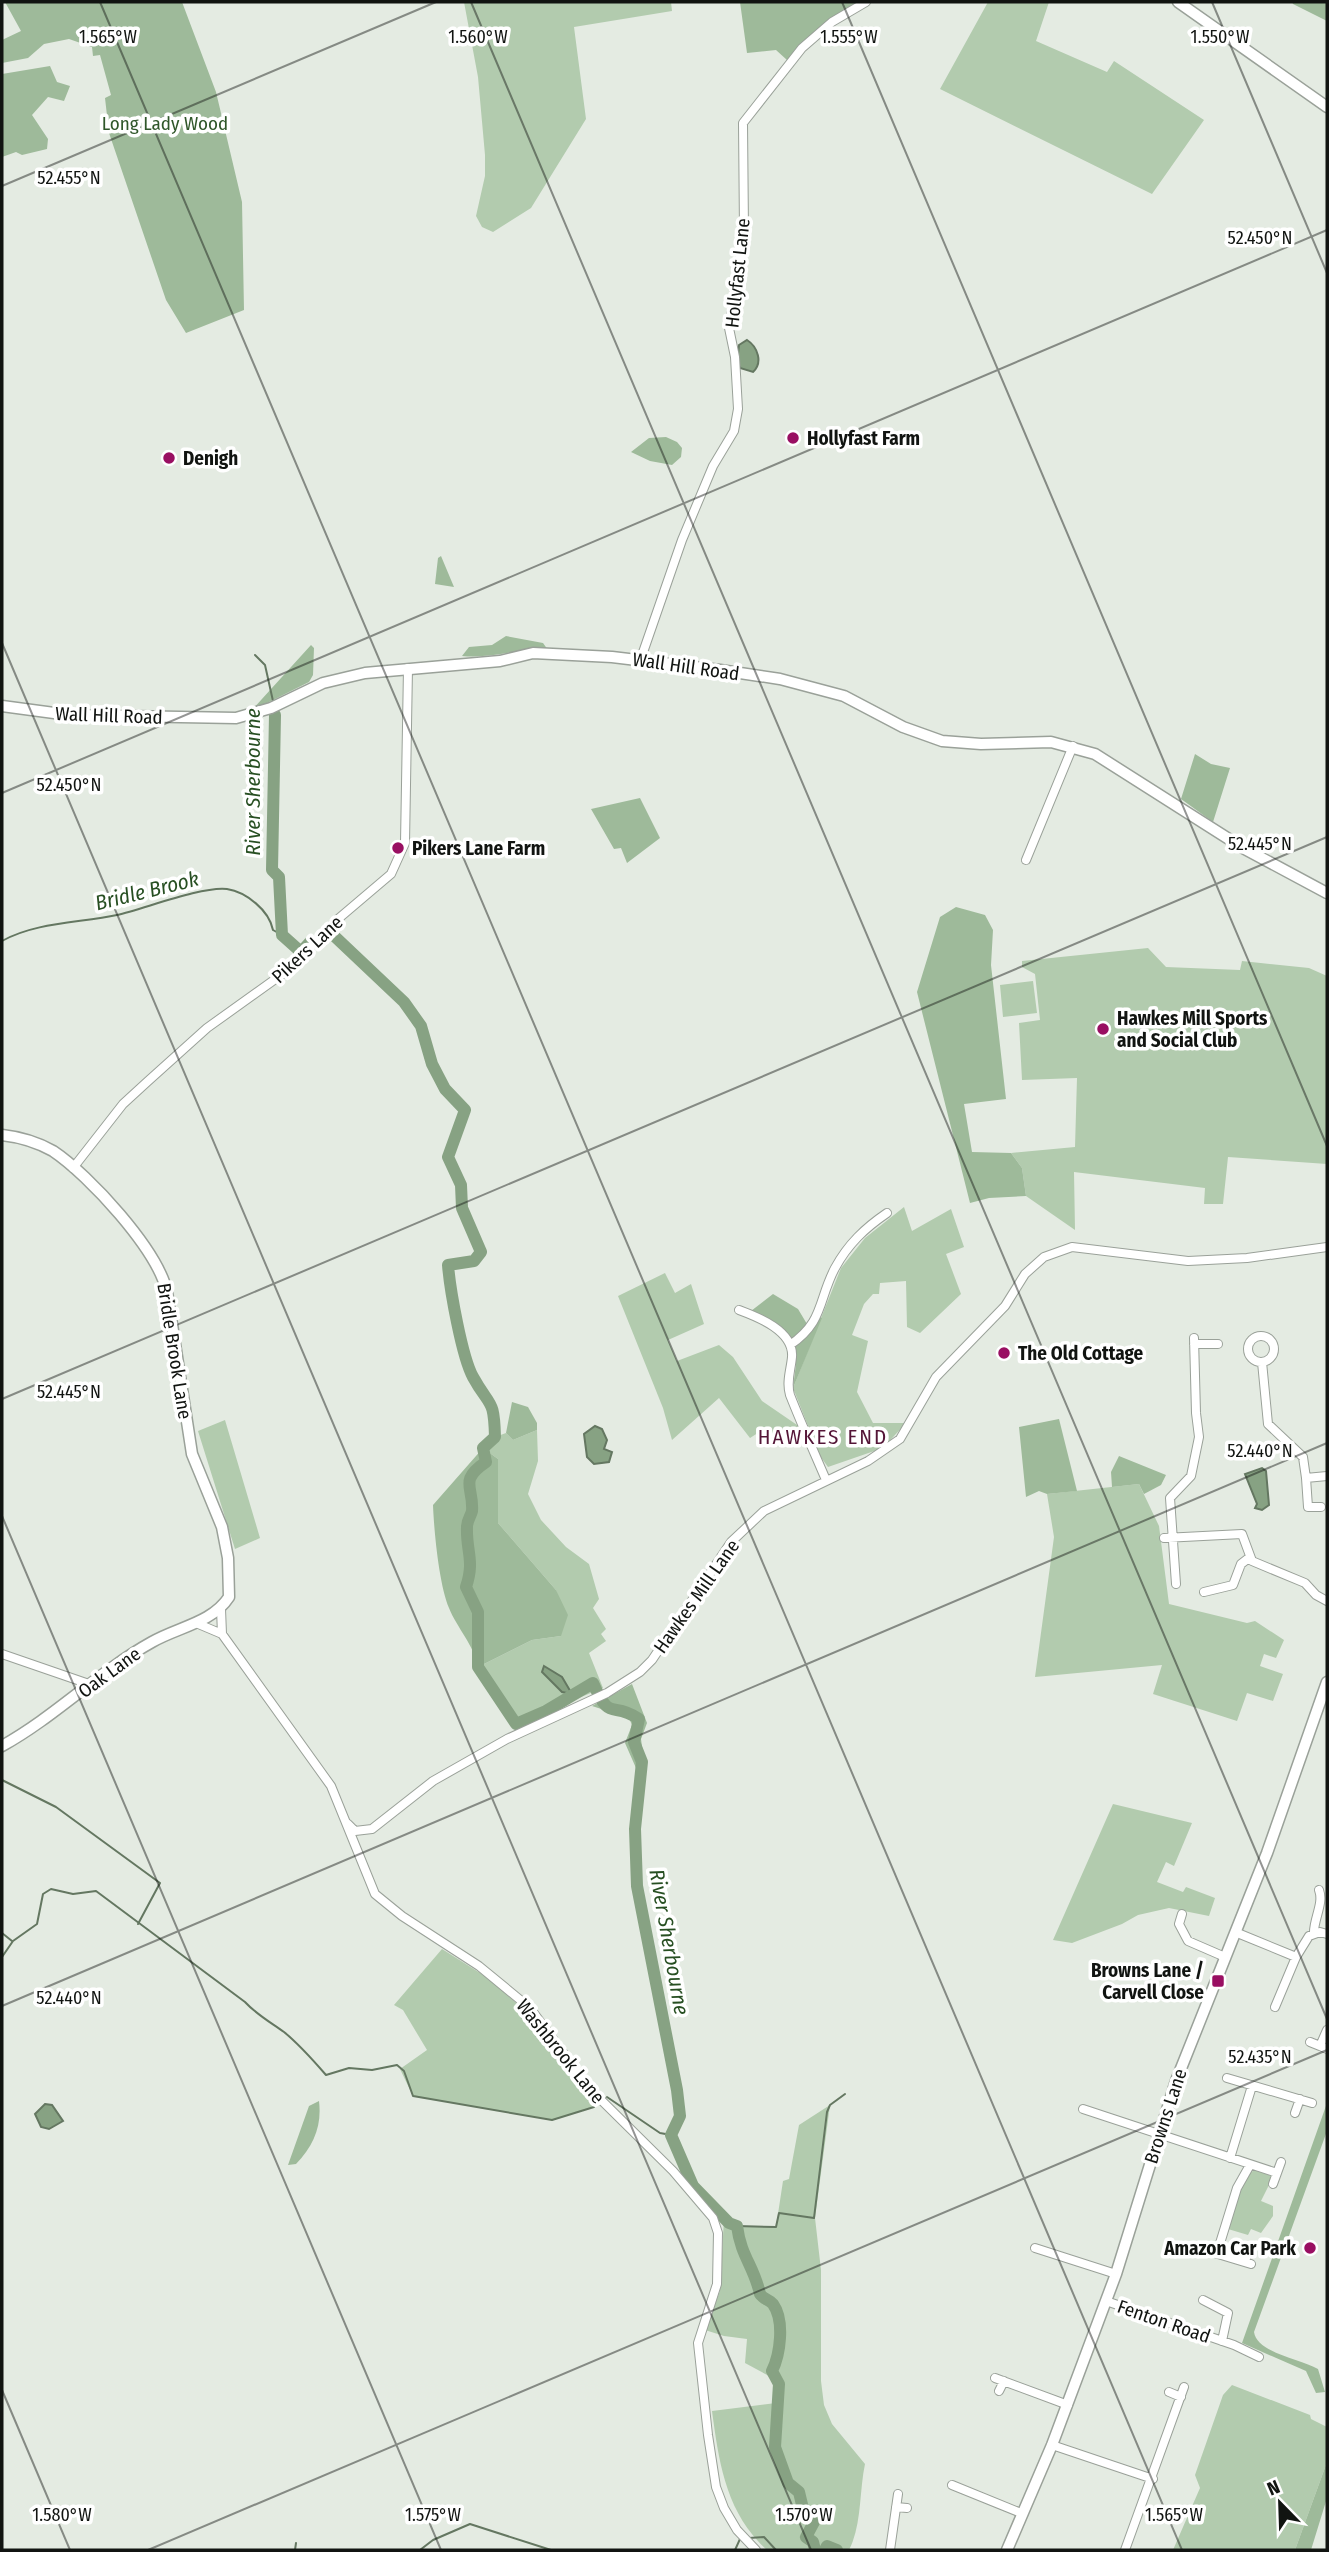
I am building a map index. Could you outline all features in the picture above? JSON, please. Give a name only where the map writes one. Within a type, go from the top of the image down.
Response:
[{"type":"street","name":"Hollyfast Lane","points":[[640,661],[682,540],[713,466],[734,431],[738,409],[729,328],[744,231],[743,124],[802,48],[832,22],[866,2]]},
{"type":"street","points":[[1178,2],[1327,107]]},
{"type":"street","name":"Wall Hill Road","points":[[2,706],[115,718],[236,718],[274,707],[323,683],[365,673],[500,661],[533,653],[720,670],[814,687],[844,696],[903,727],[942,741],[981,744],[1051,742],[1073,746],[1116,765],[1243,848],[1327,893]]},
{"type":"street","name":"Pikers Lane","points":[[73,1168],[123,1104],[156,1073],[207,1028],[288,970],[338,919],[391,874],[405,843],[408,668]]},
{"type":"street","points":[[1026,860],[1073,746]]},
{"type":"street","name":"Bridle Brook Lane","points":[[2,1135],[35,1142],[73,1168],[134,1232],[164,1277],[192,1454],[226,1543],[229,1597],[221,1609]]},
{"type":"street","points":[[790,1345],[810,1329],[834,1269],[848,1247],[863,1230],[887,1213]]},
{"type":"street","name":"Hawkes Mill Lane","points":[[358,1850],[372,1829],[423,1788],[472,1758],[607,1693],[640,1672],[652,1660],[718,1559],[747,1526],[764,1511],[868,1461],[900,1439],[936,1377],[1005,1306],[1030,1268],[1052,1253],[1072,1247],[1188,1261],[1247,1258],[1327,1247]]},
{"type":"street","points":[[738,1310],[758,1317],[782,1334],[790,1345],[793,1356],[789,1391],[826,1480]]},
{"type":"street","points":[[1176,1584],[1171,1494],[1191,1476],[1199,1437],[1195,1413],[1194,1341],[1218,1344]]},
{"type":"street","points":[[1262,1362],[1269,1424],[1303,1457],[1308,1507],[1321,1507]]},
{"type":"street","points":[[1306,1478],[1327,1476]]},
{"type":"street","points":[[1164,1538],[1239,1534],[1246,1538],[1250,1557],[1258,1564],[1305,1583],[1316,1595],[1327,1601]]},
{"type":"street","points":[[1204,1592],[1233,1585],[1242,1563],[1250,1557]]},
{"type":"street","points":[[221,1609],[222,1634],[196,1623],[221,1609]]},
{"type":"street","name":"Oak Lane","points":[[2,1746],[46,1720],[89,1684],[148,1644],[176,1629],[196,1623]]},
{"type":"street","name":"Washbrook Lane","points":[[222,1634],[331,1786],[375,1894],[402,1916],[479,1966],[530,2008],[590,2090],[673,2171],[713,2218],[718,2234],[716,2284],[698,2343],[708,2435],[716,2487],[724,2508],[737,2530],[756,2550]]},
{"type":"street","points":[[2,1654],[89,1684]]},
{"type":"street","name":"Browns Lane","points":[[1007,2550],[1068,2405],[1116,2274],[1193,2033],[1275,1831],[1327,1682]]},
{"type":"street","points":[[348,1824],[355,1831],[372,1829]]},
{"type":"street","points":[[1314,1933],[1314,1918],[1323,1894]]},
{"type":"street","points":[[1182,1914],[1179,1924],[1188,1941],[1225,1957]]},
{"type":"street","points":[[1235,1932],[1296,1957]]},
{"type":"street","points":[[1275,2007],[1304,1941],[1314,1933],[1327,1934]]},
{"type":"street","points":[[1310,2042],[1324,2047],[1327,2030]]},
{"type":"street","points":[[1227,2078],[1312,2103]]},
{"type":"street","points":[[1230,2158],[1252,2086]]},
{"type":"street","points":[[1296,2113],[1300,2099]]},
{"type":"street","points":[[1083,2109],[1277,2174]]},
{"type":"street","points":[[1273,2183],[1280,2162]]},
{"type":"street","points":[[1217,2253],[1237,2188],[1250,2165]]},
{"type":"street","points":[[1035,2248],[1116,2274]]},
{"type":"street","points":[[1198,2248],[1248,2263],[1248,2251]]},
{"type":"street","name":"Fenton Road","points":[[1216,2305],[1219,2294]]},
{"type":"street","name":"Fenton Road","points":[[1203,2300],[1228,2313],[1222,2341]]},
{"type":"street","name":"Fenton Road","points":[[1106,2301],[1222,2341],[1259,2357]]},
{"type":"street","points":[[995,2378],[1068,2405]]},
{"type":"street","points":[[999,2391],[1004,2381]]},
{"type":"street","points":[[1125,2550],[1153,2479],[1184,2387]]},
{"type":"street","points":[[1168,2392],[1181,2397]]},
{"type":"street","points":[[1052,2445],[1153,2479]]},
{"type":"street","points":[[960,2485],[1021,2513]]},
{"type":"street","points":[[890,2550],[898,2494]]},
{"type":"street","points":[[896,2507],[907,2508]]},
{"type":"shaded area","points":[[464,2],[671,2],[672,11],[574,27],[586,119],[531,208],[493,232],[482,227],[476,216],[485,176],[485,155],[478,77]]},
{"type":"shaded area","points":[[988,2],[1049,2],[1036,41],[1107,72],[1114,61],[1204,120],[1152,194],[940,89]]},
{"type":"shaded area","points":[[747,340],[758,355],[758,364],[753,372],[740,368],[737,362],[739,345]]},
{"type":"shaded area","points":[[1148,948],[1166,967],[1240,970],[1242,961],[1309,968],[1327,976],[1327,1164],[1228,1157],[1223,1204],[1204,1204],[1205,1188],[1074,1172],[1075,1230],[1026,1196],[1022,1168],[1011,1153],[1075,1147],[1077,1078],[1022,1080],[1019,1023],[1040,1020],[1035,974],[1022,967],[1022,961]]},
{"type":"shaded area","points":[[1033,981],[1037,1013],[1003,1017],[1000,985]]},
{"type":"shaded area","points":[[904,1207],[912,1231],[951,1209],[964,1247],[946,1254],[961,1294],[920,1333],[907,1327],[906,1281],[880,1283],[879,1294],[873,1294],[864,1304],[852,1335],[868,1341],[857,1392],[873,1423],[906,1423],[883,1448],[828,1467],[820,1456],[793,1388],[841,1268],[865,1238]]},
{"type":"shaded area","points":[[665,1273],[675,1293],[691,1284],[704,1324],[668,1340],[677,1361],[719,1345],[733,1357],[762,1401],[800,1427],[773,1444],[764,1429],[750,1438],[719,1398],[672,1440],[663,1408],[618,1296]]},
{"type":"shaded area","points":[[225,1420],[260,1538],[235,1549],[198,1431]]},
{"type":"shaded area","points":[[595,1426],[602,1429],[607,1440],[604,1449],[612,1452],[609,1462],[594,1464],[587,1457],[584,1434]]},
{"type":"shaded area","points":[[537,1430],[538,1461],[528,1494],[541,1520],[566,1547],[589,1564],[599,1599],[593,1608],[606,1629],[601,1634],[606,1641],[589,1653],[603,1688],[516,1724],[478,1667],[532,1640],[561,1636],[556,1590],[498,1523],[498,1459],[483,1448],[495,1437],[506,1433],[513,1440]]},
{"type":"shaded area","points":[[1262,1468],[1266,1471],[1269,1505],[1262,1510],[1255,1508],[1257,1504],[1245,1474]]},
{"type":"shaded area","points":[[1139,1484],[1159,1526],[1169,1604],[1247,1623],[1255,1621],[1284,1640],[1276,1658],[1264,1654],[1260,1666],[1283,1674],[1273,1701],[1247,1693],[1237,1721],[1153,1694],[1162,1665],[1035,1677],[1054,1537],[1047,1494]]},
{"type":"shaded area","points":[[544,1666],[562,1677],[572,1694],[562,1692],[542,1672]]},
{"type":"shaded area","points":[[1113,1804],[1192,1823],[1174,1866],[1166,1862],[1157,1882],[1183,1892],[1186,1887],[1215,1898],[1209,1916],[1169,1908],[1138,1915],[1072,1943],[1053,1940]]},
{"type":"shaded area","points":[[442,1949],[488,1978],[522,2008],[597,2106],[552,2120],[413,2096],[400,2069],[427,2050],[403,2010],[394,2005]]},
{"type":"shaded area","points":[[45,2104],[52,2105],[63,2121],[49,2129],[41,2127],[35,2114]]},
{"type":"shaded area","points":[[830,2105],[815,2218],[821,2270],[821,2381],[824,2405],[832,2424],[865,2464],[858,2519],[849,2550],[767,2550],[753,2536],[733,2503],[722,2468],[712,2411],[776,2403],[778,2381],[745,2363],[747,2339],[705,2330],[720,2291],[724,2218],[737,2226],[776,2227],[783,2181],[789,2179],[799,2125]]},
{"type":"shaded area","points":[[1257,2170],[1273,2177],[1261,2201],[1273,2206],[1273,2216],[1261,2233],[1251,2229],[1248,2235],[1228,2229],[1240,2189],[1250,2172]]},
{"type":"shaded area","points":[[1232,2385],[1310,2415],[1311,2419],[1327,2427],[1327,2462],[1295,2550],[1173,2550],[1200,2488],[1195,2475],[1223,2395]]},
{"type":"green space","name":"Long Lady Wood","points":[[5,2],[182,2],[216,92],[242,202],[244,310],[186,333],[166,300],[109,133],[105,98],[111,95],[100,55],[93,56],[92,47],[69,39],[44,44],[28,58],[2,63],[2,40],[21,31]]},
{"type":"green space","points":[[740,2],[860,2],[809,37],[787,60],[776,50],[747,53]]},
{"type":"green space","points":[[1292,2],[1327,2],[1327,21],[1293,4]]},
{"type":"green space","points":[[50,66],[57,82],[70,86],[64,101],[48,97],[32,115],[48,139],[47,149],[22,155],[16,152],[2,157],[2,74]]},
{"type":"green space","points":[[666,437],[677,442],[682,448],[681,457],[672,465],[650,461],[631,452],[649,438]]},
{"type":"green space","points":[[441,556],[454,587],[435,584],[438,558]]},
{"type":"green space","points":[[506,636],[543,643],[548,650],[462,656],[469,647],[492,645]]},
{"type":"green space","points":[[311,645],[314,648],[313,675],[309,682],[251,711]]},
{"type":"green space","points":[[1195,754],[1211,764],[1230,768],[1213,822],[1181,799]]},
{"type":"green space","points":[[640,798],[660,838],[627,863],[621,848],[614,849],[591,809]]},
{"type":"green space","points":[[956,907],[985,915],[993,930],[991,965],[1006,1099],[964,1104],[972,1152],[1011,1153],[1022,1168],[1026,1196],[989,1198],[970,1203],[917,992],[940,917]]},
{"type":"green space","points":[[773,1294],[798,1309],[807,1324],[813,1316],[822,1318],[793,1388],[796,1364],[793,1346],[751,1311]]},
{"type":"green space","points":[[512,1402],[528,1407],[537,1423],[537,1430],[513,1440],[506,1433]]},
{"type":"green space","points":[[1059,1419],[1077,1491],[1047,1494],[1039,1491],[1026,1497],[1019,1427]]},
{"type":"green space","points":[[483,1448],[498,1459],[498,1523],[556,1590],[568,1615],[561,1636],[532,1640],[478,1667],[473,1651],[445,1598],[433,1505]]},
{"type":"green space","points":[[1119,1456],[1166,1475],[1161,1485],[1144,1494],[1139,1484],[1112,1487],[1111,1472]]},
{"type":"green space","points":[[632,1684],[647,1723],[641,1739],[645,1768],[636,1768],[625,1743],[632,1725],[629,1718],[592,1706]]},
{"type":"green space","points":[[319,2101],[318,2127],[312,2142],[296,2164],[288,2165],[309,2106]]},
{"type":"green space","points":[[1327,2103],[1327,2131],[1254,2332],[1257,2339],[1271,2350],[1318,2369],[1325,2392],[1316,2393],[1306,2371],[1242,2343]]},
{"type":"green space","points":[[1327,2462],[1327,2498],[1311,2550],[1295,2550]]},
{"type":"waterway","name":"River Sherbourne","points":[[255,655],[265,665],[273,701]]},
{"type":"waterway","name":"River Sherbourne","points":[[275,715],[272,870],[279,877],[282,935],[301,952],[311,941]]},
{"type":"waterway","name":"Bridle Brook","points":[[2,941],[29,930],[117,915],[188,894],[216,889],[227,889],[249,898],[262,909],[273,930],[282,935]]},
{"type":"waterway","name":"River Sherbourne","points":[[330,932],[404,1002],[421,1026],[432,1064],[445,1089],[465,1110],[448,1157],[461,1185],[462,1208],[481,1252],[474,1261],[448,1265],[465,1355],[473,1377],[492,1409],[495,1437],[483,1448],[486,1462],[472,1474],[469,1485],[472,1511],[467,1525],[470,1563],[466,1587],[478,1612],[478,1667],[516,1724],[546,1711],[593,1683],[608,1707],[639,1719],[634,1742],[642,1762],[635,1829],[637,1886],[677,2090],[680,2116],[671,2135],[693,2186],[729,2223],[737,2226],[741,2246],[760,2294],[771,2302],[777,2311],[780,2338],[772,2371],[779,2384],[775,2447],[788,2483],[799,2492],[804,2513],[814,2522],[806,2537],[813,2542],[815,2550]]},
{"type":"waterway","points":[[2,1780],[56,1807],[160,1883],[138,1924]]},
{"type":"waterway","points":[[2,1957],[13,1941],[37,1924],[43,1894],[51,1889],[73,1894],[96,1891],[284,2032],[326,2075],[349,2068],[372,2070],[397,2065],[404,2071],[413,2096],[552,2120],[594,2107]]},
{"type":"waterway","points":[[2,1933],[12,1941]]},
{"type":"waterway","points":[[737,2226],[776,2227],[779,2213],[814,2218],[827,2112],[830,2105],[845,2094]]},
{"type":"waterway","points":[[607,2097],[660,2133],[671,2135]]},
{"type":"waterway","points":[[420,2550],[433,2540],[470,2524],[551,2550]]},
{"type":"waterway","points":[[749,2538],[764,2537],[776,2550]]},
{"type":"waterway","points":[[735,2550],[740,2539]]},
{"type":"waterway","points":[[295,2550],[296,2543]]},
{"type":"waterway","name":"River Sherbourne","points":[[825,2550],[827,2546],[837,2550]]},
{"type":"place","name":"Hollyfast Farm","points":[[793,438]]},
{"type":"place","name":"Denigh","points":[[169,458]]},
{"type":"place","name":"Pikers Lane Farm","points":[[398,848]]},
{"type":"place","name":"Hawkes Mill Sports and Social Club","points":[[1103,1029]]},
{"type":"place","name":"The Old Cottage","points":[[1004,1353]]},
{"type":"place","name":"Browns Lane / Carvell Close","points":[[1218,1981]]},
{"type":"place","name":"Amazon Car Park","points":[[1310,2248]]},
{"type":"district","name":"HAWKES END","points":[[823,1437]]}]
